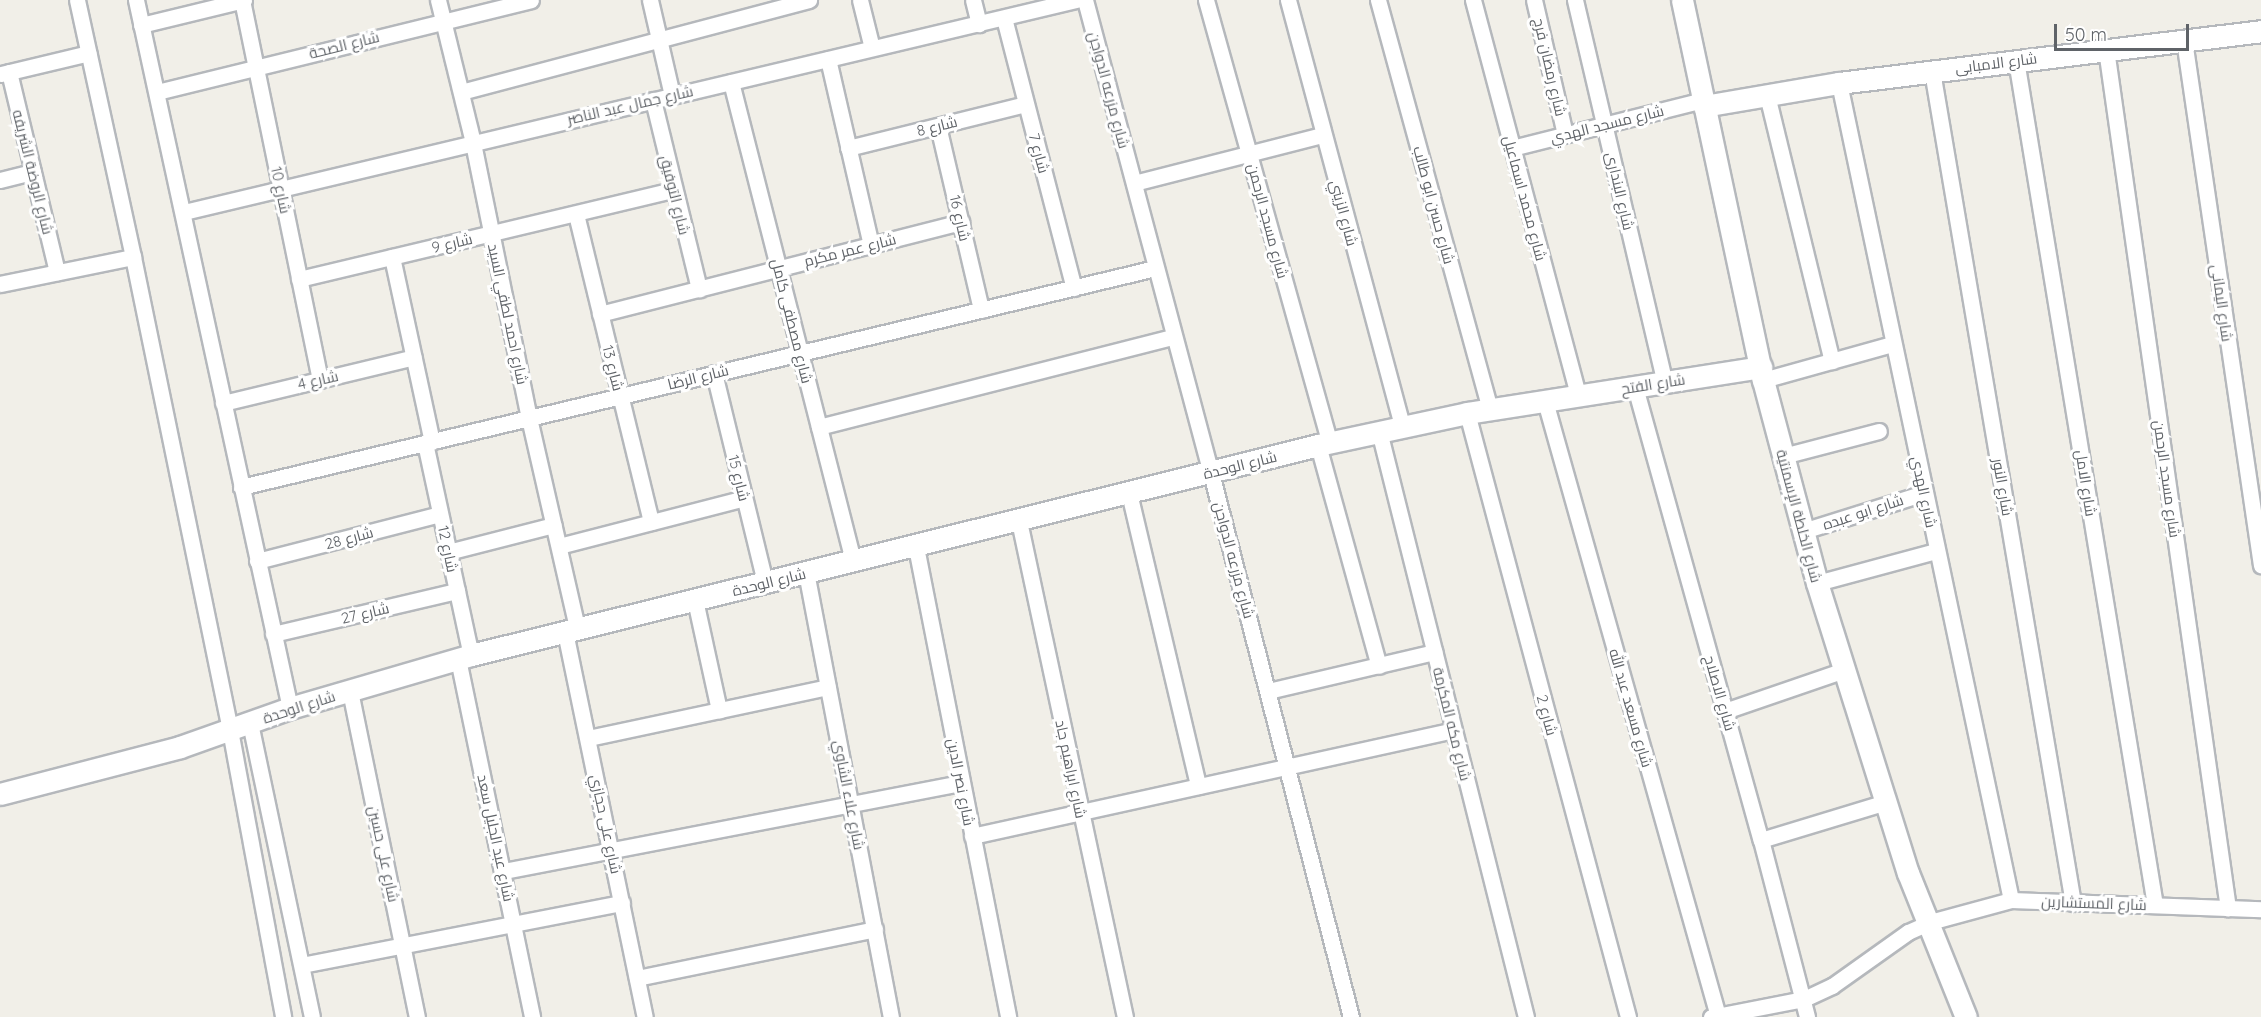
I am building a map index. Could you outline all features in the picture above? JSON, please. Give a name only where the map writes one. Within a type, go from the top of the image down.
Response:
[{"type":"street","points":[[77,0],[133,257],[230,730],[283,1017]]},
{"type":"street","points":[[136,0],[184,212],[290,708]]},
{"type":"street","points":[[141,25],[243,0]]},
{"type":"street","name":"شارع 10","points":[[243,0],[320,380]]},
{"type":"street","name":"شارع احمد لطفي السيد","points":[[438,0],[473,143],[529,418],[559,546],[571,630]]},
{"type":"street","name":"شارع الصحة","points":[[157,92],[531,0]]},
{"type":"street","points":[[650,0],[672,95]]},
{"type":"street","points":[[461,92],[809,0]]},
{"type":"street","points":[[860,0],[872,48]]},
{"type":"street","points":[[973,0],[979,24]]},
{"type":"street","name":"شارع جمال عبد الناصر","points":[[184,212],[1076,0]]},
{"type":"street","name":"شارع مزرعه الدواجن","points":[[1085,0],[1211,473],[1351,1017]]},
{"type":"street","name":"شارع مسجد الرحمن","points":[[1206,0],[1250,154],[1379,666]]},
{"type":"street","name":"شارع الزيني","points":[[1288,0],[1402,426]]},
{"type":"street","name":"شارع حسن ابو طالب","points":[[1378,0],[1490,409]]},
{"type":"street","name":"شارع محمد اسماعيل","points":[[1473,0],[1578,396]]},
{"type":"street","name":"شارع رمضان فرج","points":[[1534,0],[1565,134]]},
{"type":"street","name":"شارع البندارى","points":[[1575,0],[1665,383]]},
{"type":"street","name":"شارع الخلطة الإسمنتية","points":[[1682,0],[1762,373],[1817,583],[1908,873],[1930,922],[1966,1017]]},
{"type":"street","name":"شارع 7","points":[[1004,18],[1074,288]]},
{"type":"street","name":"شارع الامبابى","points":[[1704,103],[2016,60],[2261,31]]},
{"type":"street","name":"شارع اليمانى","points":[[2184,40],[2261,565]]},
{"type":"street","name":"شارع مسجد الرحمن","points":[[2106,50],[2228,908]]},
{"type":"street","points":[[4,73],[89,53]]},
{"type":"street","points":[[828,59],[871,245]]},
{"type":"street","name":"شارع الامل","points":[[2016,60],[2155,905]]},
{"type":"street","name":"شارع النور","points":[[1932,71],[2073,903]]},
{"type":"street","name":"شارع الروضة الشريفه","points":[[4,73],[33,171],[57,272]]},
{"type":"street","name":"شارع مصطفى كامل","points":[[731,82],[853,560]]},
{"type":"street","name":"شارع الهدي","points":[[1839,83],[1892,344],[2011,900]]},
{"type":"street","points":[[1767,95],[1832,362]]},
{"type":"street","name":"شارع التوفيق","points":[[652,100],[699,289]]},
{"type":"street","name":"شارع مسجد الهدي","points":[[1512,148],[1605,124],[1704,103]]},
{"type":"street","name":"شارع 8","points":[[848,148],[1026,104]]},
{"type":"street","name":"شارع 16","points":[[938,126],[981,310]]},
{"type":"street","points":[[1134,183],[1323,135]]},
{"type":"street","points":[[0,180],[33,171]]},
{"type":"street","name":"شارع 9","points":[[299,279],[674,190]]},
{"type":"street","name":"شارع 13","points":[[576,214],[651,522]]},
{"type":"street","name":"شارع عمر مكرم","points":[[600,314],[961,222]]},
{"type":"street","points":[[0,284],[133,257]]},
{"type":"street","name":"شارع 12","points":[[392,257],[414,357],[440,514],[457,591],[465,657]]},
{"type":"street","name":"شارع الرضا","points":[[241,487],[1155,268]]},
{"type":"street","points":[[819,427],[1173,337]]},
{"type":"street","points":[[1762,373],[1832,362],[1892,344]]},
{"type":"street","name":"شارع 4","points":[[223,403],[414,357]]},
{"type":"street","name":"شارع 15","points":[[714,373],[765,583]]},
{"type":"street","name":"شارع الفتح","points":[[1545,401],[1665,383],[1762,373]]},
{"type":"street","name":"شارع الاصلاح","points":[[1635,387],[1761,840],[1807,1017]]},
{"type":"street","name":"شارع الوحدة","points":[[0,794],[162,752],[290,708],[465,657],[571,630],[853,560],[916,547],[1379,431],[1467,413],[1545,401]]},
{"type":"street","name":"شارع مسعد عبد الله","points":[[1545,401],[1714,1016]]},
{"type":"street","name":"شارع 2","points":[[1467,413],[1628,1017]]},
{"type":"street","name":"شارع مكه المكرمة","points":[[1379,431],[1526,1017]]},
{"type":"street","points":[[1783,456],[1879,431]]},
{"type":"street","points":[[1129,493],[1198,786]]},
{"type":"street","name":"شارع ابو عبده","points":[[1803,531],[1924,493]]},
{"type":"street","points":[[559,546],[744,498]]},
{"type":"street","name":"شارع 28","points":[[257,561],[440,514]]},
{"type":"street","name":"شارع ابراهيم جاد","points":[[1019,521],[1125,1017]]},
{"type":"street","points":[[448,552],[554,525]]},
{"type":"street","name":"شارع نصر الدين","points":[[916,547],[1008,1017]]},
{"type":"street","points":[[1817,583],[1936,551]]},
{"type":"street","name":"شارع علاء الشاوي","points":[[806,572],[891,1017]]},
{"type":"street","name":"شارع 27","points":[[273,634],[457,591]]},
{"type":"street","points":[[695,600],[719,710]]},
{"type":"street","name":"شارع على حجازي","points":[[571,630],[588,738],[645,1017]]},
{"type":"street","points":[[1268,691],[1434,652]]},
{"type":"street","name":"شارع عبد الجليل سعد","points":[[465,657],[532,1017]]},
{"type":"street","points":[[1725,711],[1844,670]]},
{"type":"street","points":[[588,738],[828,687]]},
{"type":"street","name":"شارع على حسين","points":[[350,691],[417,1017]]},
{"type":"street","points":[[250,723],[312,1017]]},
{"type":"street","points":[[972,836],[1453,730]]},
{"type":"street","points":[[504,871],[962,783]]},
{"type":"street","points":[[1761,840],[1886,802]]},
{"type":"street","name":"شارع المستشارين","points":[[1714,1016],[1803,999],[1832,986],[1908,932],[1930,922],[2011,900],[2261,909]]},
{"type":"street","points":[[302,965],[622,903]]},
{"type":"street","points":[[637,978],[874,929]]}]
